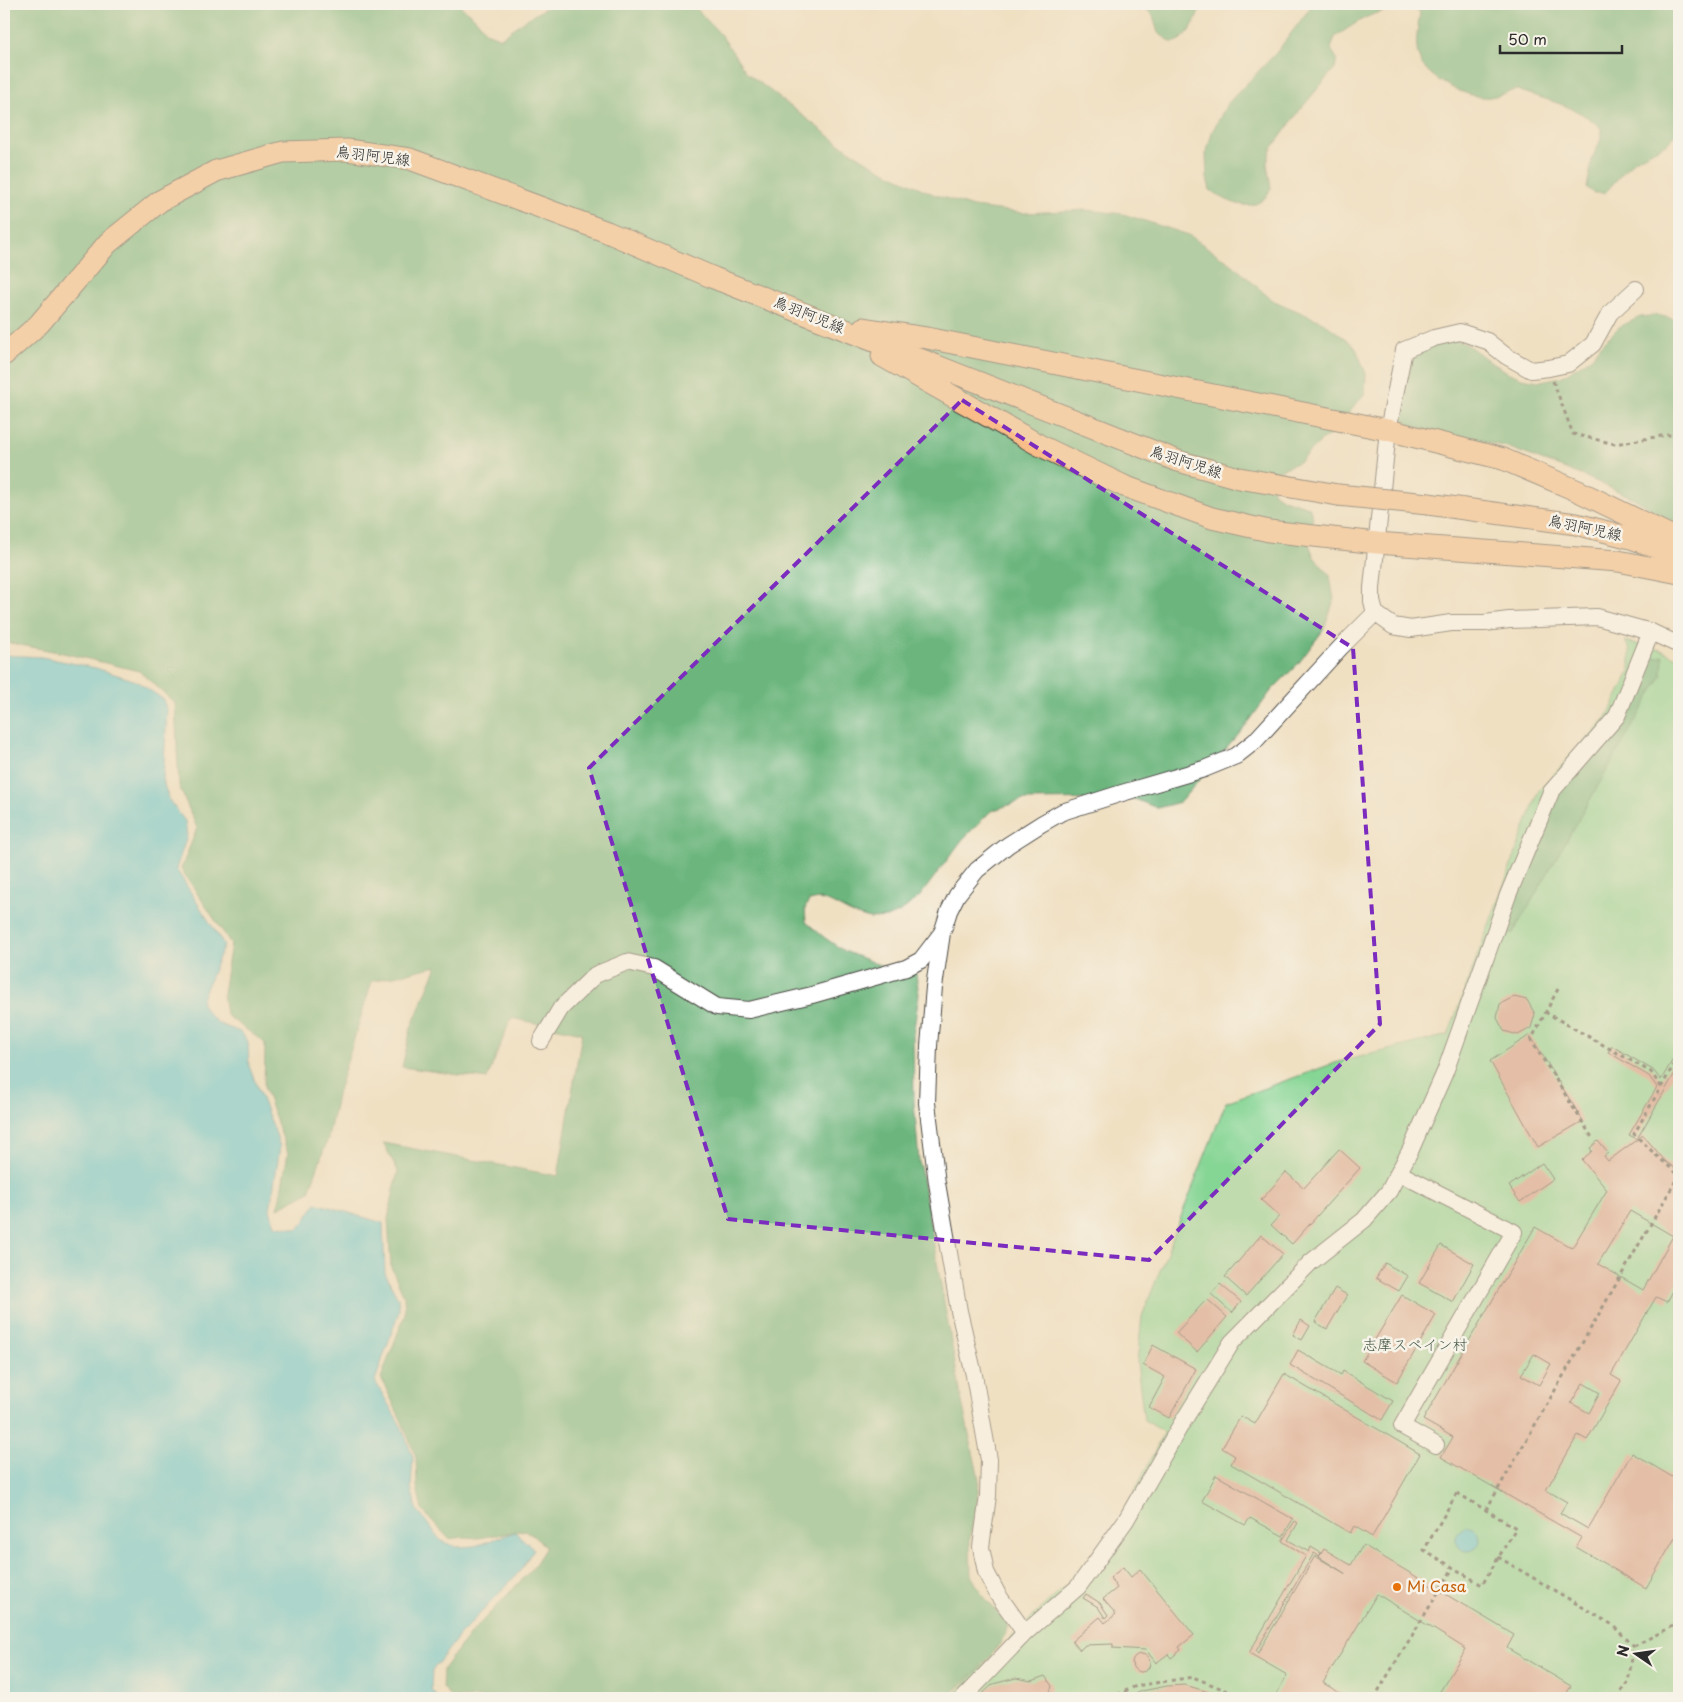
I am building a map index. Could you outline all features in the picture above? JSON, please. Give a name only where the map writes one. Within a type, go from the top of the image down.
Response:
[{"type":"main road","name":"鳥羽阿児線","points":[[4,355],[39,324],[108,244],[160,201],[216,171],[283,152],[347,150],[410,159],[607,232],[714,278],[1178,462],[1239,478],[1338,495],[1428,504],[1576,524],[1631,538],[1679,556]]},
{"type":"main road","points":[[826,322],[927,338],[1388,430],[1503,459],[1578,491],[1679,540]]},
{"type":"main road","points":[[826,322],[926,382],[1031,440],[1124,486],[1212,518],[1269,531],[1377,543],[1618,562],[1679,573]]},
{"type":"street","points":[[1636,289],[1610,313],[1593,344],[1568,364],[1531,370],[1506,356],[1487,341],[1460,332],[1434,338],[1404,350],[1388,430],[1372,601],[1375,613],[1393,626],[1411,629],[1451,623],[1597,617],[1651,632],[1679,645]]},
{"type":"street","points":[[1025,1633],[998,1595],[986,1572],[981,1547],[988,1496],[989,1460],[937,1182],[927,1103],[934,987],[942,933],[949,911],[957,895],[977,870],[1008,845],[1062,812],[1204,769],[1236,756],[1255,741],[1340,648],[1375,613]]},
{"type":"street","points":[[963,1698],[1025,1633],[1078,1587],[1126,1520],[1179,1428],[1232,1342],[1311,1262],[1364,1220],[1389,1191],[1411,1150],[1444,1072],[1508,895],[1551,792],[1617,716],[1651,632]]},
{"type":"street","points":[[541,1041],[561,1008],[595,975],[627,962],[654,968],[717,1007],[749,1010],[812,995],[906,968],[921,960],[942,933]]},
{"type":"street","points":[[1399,1172],[1514,1232],[1402,1426],[1436,1446]]},
{"type":"path","points":[[1549,368],[1573,434],[1615,444],[1666,435],[1679,435]]},
{"type":"path","points":[[1558,989],[1531,1040],[1593,1139]]},
{"type":"path","points":[[1545,1012],[1651,1072],[1661,1087]]},
{"type":"path","points":[[1486,1510],[1679,1175],[1634,1134],[1679,1056]]},
{"type":"path","points":[[1457,1493],[1486,1510],[1516,1528],[1482,1585],[1424,1550],[1457,1493]]},
{"type":"path","points":[[1498,1558],[1611,1624],[1634,1646]]},
{"type":"path","points":[[1374,1698],[1453,1568]]},
{"type":"path","points":[[1634,1646],[1679,1623]]},
{"type":"path","points":[[1616,1698],[1628,1682],[1634,1646]]},
{"type":"path","points":[[1110,1698],[1136,1686],[1193,1677],[1245,1698]]},
{"type":"highlighted area","points":[[962,400],[1353,648],[1380,1024],[1149,1260],[728,1219],[589,768]]},
{"type":"green space","points":[[4,4],[458,4],[476,19],[486,32],[501,38],[519,24],[552,4],[692,4],[721,35],[747,73],[841,145],[880,169],[933,194],[973,207],[1024,213],[1086,210],[1123,214],[1189,235],[1233,265],[1272,300],[1323,322],[1355,346],[1366,374],[1365,393],[1333,433],[1322,440],[1299,462],[1277,471],[1272,480],[1273,492],[1283,499],[1309,507],[1313,517],[1307,539],[1314,557],[1330,575],[1334,600],[1324,629],[1298,664],[1271,691],[1245,727],[1180,802],[1157,808],[1135,799],[1023,800],[991,811],[962,840],[920,896],[900,912],[886,918],[870,919],[853,914],[830,902],[819,899],[809,901],[805,908],[806,922],[844,951],[900,973],[911,970],[916,974],[919,994],[913,1035],[914,1103],[919,1161],[962,1402],[979,1479],[977,1503],[970,1538],[971,1575],[981,1593],[1008,1625],[999,1645],[991,1655],[947,1698],[452,1698],[442,1688],[443,1669],[470,1634],[532,1569],[546,1547],[526,1530],[478,1538],[449,1539],[422,1510],[417,1487],[416,1457],[381,1378],[405,1314],[404,1296],[391,1267],[388,1219],[398,1171],[383,1143],[558,1176],[582,1033],[511,1018],[487,1079],[402,1067],[411,1028],[437,966],[372,981],[338,1091],[328,1138],[309,1192],[278,1208],[288,1153],[264,1087],[265,1043],[226,1015],[223,993],[231,944],[181,869],[197,828],[179,786],[175,703],[139,671],[63,653],[4,642]]},
{"type":"green space","points":[[1141,4],[1202,4],[1195,22],[1188,32],[1184,37],[1173,43],[1158,33],[1153,16]]},
{"type":"green space","points":[[1313,4],[1679,4],[1679,130],[1668,143],[1634,160],[1605,193],[1594,193],[1587,188],[1592,159],[1601,139],[1601,128],[1592,120],[1572,109],[1517,90],[1490,97],[1481,97],[1449,86],[1430,73],[1423,66],[1419,58],[1417,29],[1420,12],[1411,8],[1397,9],[1367,17],[1335,37],[1331,49],[1337,59],[1335,68],[1300,110],[1271,150],[1267,163],[1271,188],[1265,198],[1259,203],[1244,205],[1222,198],[1210,190],[1207,178],[1206,154],[1212,132],[1227,104],[1276,53]]},
{"type":"green space","points":[[1658,315],[1673,319],[1679,324],[1679,526],[1633,498],[1584,476],[1507,447],[1451,437],[1409,425],[1402,417],[1406,377],[1413,358],[1426,347],[1456,340],[1468,345],[1509,373],[1522,378],[1540,381],[1561,377],[1592,357],[1619,327],[1640,317]]},
{"type":"green space","name":"志摩スペイン村","points":[[1625,641],[1661,650],[1679,658],[1679,1698],[951,1698],[976,1672],[1006,1646],[1012,1636],[1083,1570],[1122,1517],[1164,1432],[1144,1420],[1137,1363],[1142,1316],[1226,1102],[1335,1063],[1448,1035],[1539,790],[1607,717],[1630,671],[1630,650]]},
{"type":"green space","points":[[1663,656],[1662,675],[1513,933],[1500,938],[1556,796],[1620,722],[1644,675],[1647,660]]},
{"type":"water","points":[[4,655],[42,657],[96,668],[136,681],[163,699],[167,711],[163,781],[169,800],[185,821],[187,836],[176,869],[224,945],[201,1001],[206,1011],[219,1024],[240,1032],[248,1041],[249,1066],[280,1147],[270,1210],[275,1225],[298,1229],[316,1203],[383,1223],[385,1273],[398,1298],[399,1311],[375,1381],[402,1428],[413,1457],[411,1488],[417,1510],[441,1541],[457,1547],[475,1546],[515,1532],[534,1549],[520,1571],[459,1636],[432,1671],[431,1690],[438,1698],[4,1698]]},
{"type":"water","points":[[1468,1527],[1476,1531],[1480,1539],[1476,1547],[1468,1551],[1460,1547],[1456,1539],[1460,1531]]},
{"type":"building","points":[[1514,997],[1527,1000],[1535,1014],[1531,1028],[1518,1035],[1504,1031],[1497,1018],[1500,1004]]},
{"type":"building","points":[[1530,1035],[1583,1121],[1538,1147],[1490,1061]]},
{"type":"building","points":[[1612,1046],[1653,1070],[1661,1080],[1679,1049],[1679,1066],[1637,1139],[1629,1135],[1657,1087],[1649,1076],[1608,1052]]},
{"type":"building","points":[[1643,1135],[1666,1162],[1679,1171],[1679,1280],[1667,1302],[1656,1297],[1611,1375],[1621,1381],[1587,1440],[1578,1435],[1546,1490],[1567,1502],[1560,1513],[1588,1529],[1632,1453],[1679,1481],[1679,1531],[1646,1588],[1576,1547],[1582,1538],[1441,1457],[1453,1437],[1423,1420],[1535,1227],[1572,1248],[1607,1190],[1582,1160],[1592,1151],[1590,1148],[1598,1141],[1608,1153],[1604,1156],[1608,1161]],"holes":[[[1630,1211],[1673,1236],[1643,1290],[1598,1264]],[[1534,1354],[1551,1364],[1539,1385],[1521,1375]],[[1583,1383],[1600,1393],[1589,1413],[1571,1403]]]},
{"type":"building","points":[[1339,1149],[1360,1168],[1292,1244],[1271,1225],[1279,1216],[1261,1200],[1286,1172],[1304,1188]]},
{"type":"building","points":[[1542,1163],[1553,1179],[1520,1202],[1509,1186]]},
{"type":"building","points":[[1261,1235],[1283,1254],[1246,1296],[1225,1277]]},
{"type":"building","points":[[1441,1245],[1474,1264],[1453,1302],[1419,1283]]},
{"type":"building","points":[[1385,1263],[1408,1276],[1399,1291],[1376,1278]]},
{"type":"building","points":[[1220,1284],[1241,1302],[1232,1313],[1211,1294]]},
{"type":"building","points":[[1335,1288],[1347,1295],[1327,1329],[1315,1322]]},
{"type":"building","points":[[1402,1295],[1436,1315],[1397,1382],[1362,1361]]},
{"type":"building","points":[[1207,1299],[1227,1317],[1197,1352],[1176,1333]]},
{"type":"building","points":[[1301,1320],[1310,1326],[1302,1340],[1293,1335]]},
{"type":"building","points":[[1153,1345],[1196,1369],[1169,1418],[1149,1407],[1165,1377],[1143,1365]]},
{"type":"building","points":[[1298,1350],[1341,1375],[1343,1371],[1393,1401],[1382,1420],[1290,1365]]},
{"type":"building","points":[[1284,1374],[1420,1454],[1372,1537],[1354,1526],[1350,1533],[1231,1464],[1235,1456],[1222,1448],[1241,1416],[1255,1424]]},
{"type":"building","points":[[1216,1475],[1293,1519],[1283,1536],[1250,1518],[1245,1525],[1202,1501]]},
{"type":"building","points":[[1295,1521],[1298,1523],[1288,1540],[1309,1552],[1311,1547],[1321,1553],[1319,1556],[1314,1553],[1256,1651],[1258,1653],[1315,1556],[1346,1574],[1319,1557],[1324,1549],[1351,1565],[1363,1545],[1514,1635],[1507,1648],[1571,1686],[1564,1698],[1436,1698],[1466,1649],[1377,1594],[1323,1683],[1349,1698],[1274,1698],[1287,1675],[1249,1653],[1306,1556],[1282,1541]]},
{"type":"building","points":[[1123,1567],[1131,1577],[1140,1569],[1194,1635],[1179,1647],[1181,1650],[1171,1658],[1168,1654],[1156,1663],[1146,1650],[1113,1648],[1113,1644],[1085,1645],[1080,1650],[1072,1641],[1100,1617],[1105,1623],[1116,1614],[1103,1599],[1117,1588],[1110,1578]]},
{"type":"building","points":[[1086,1594],[1100,1603],[1108,1615],[1105,1618],[1098,1607],[1083,1598]]},
{"type":"building","points":[[1141,1654],[1147,1657],[1150,1663],[1147,1669],[1141,1672],[1135,1669],[1132,1663],[1135,1657]]},
{"type":"building","points":[[1045,1676],[1052,1686],[1048,1698],[978,1698],[993,1684],[1016,1678],[1031,1681]]},
{"type":"building","points":[[1185,1685],[1224,1698],[1127,1698],[1142,1691]]},
{"type":"place","name":"Mi Casa","points":[[1397,1587]]}]
